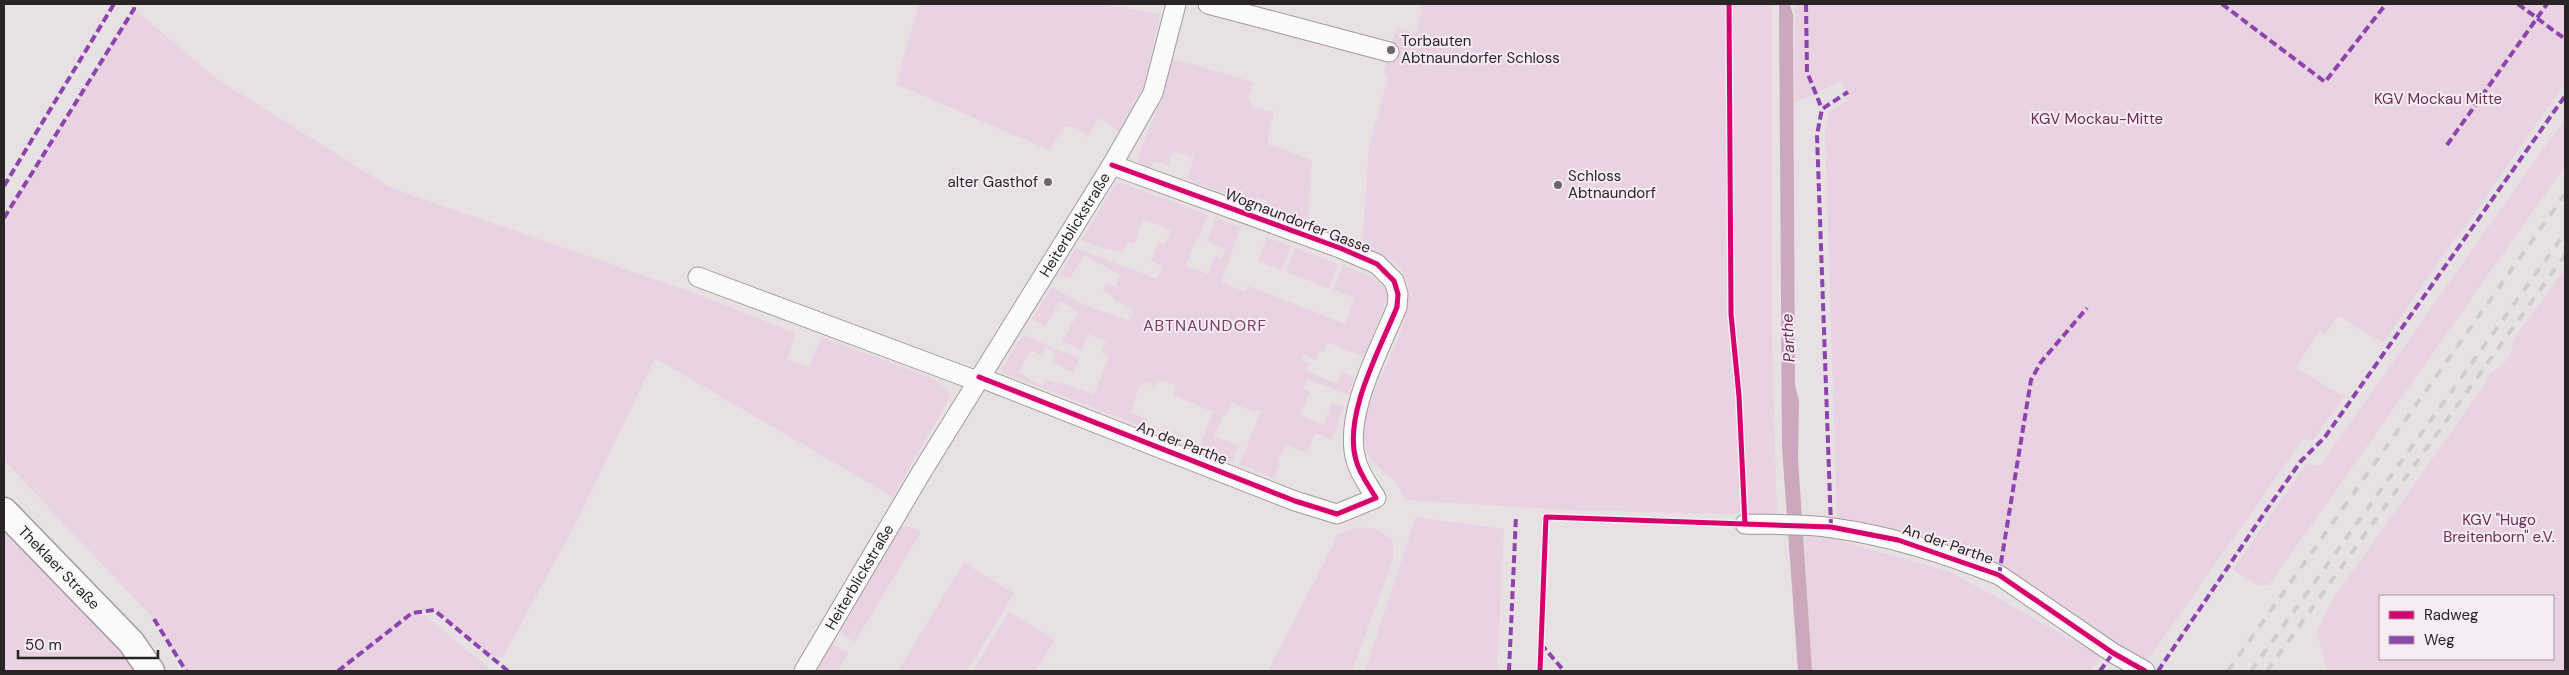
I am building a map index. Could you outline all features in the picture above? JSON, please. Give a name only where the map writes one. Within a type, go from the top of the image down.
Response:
[{"type":"main road","name":"Theklaer Straße","points":[[4,510],[131,642],[151,671]]},
{"type":"street","name":"Heiterblickstraße","points":[[804,671],[978,379],[1112,165],[1153,93],[1176,4]]},
{"type":"street","points":[[1208,4],[1390,52]]},
{"type":"street","name":"Wognaundorfer Gasse","points":[[1112,165],[1340,248],[1377,264],[1390,276],[1398,294],[1397,307],[1355,411],[1353,435],[1356,461],[1376,498]]},
{"type":"street","points":[[698,277],[978,379]]},
{"type":"street","name":"An der Parthe","points":[[978,379],[1295,501],[1337,514],[1376,498]]},
{"type":"street","name":"An der Parthe","points":[[1745,524],[1831,527],[1898,540],[1999,575],[2113,653],[2145,671]]},
{"type":"green space","points":[[919,4],[1102,4],[1160,14],[1144,86],[1119,131],[1099,118],[1086,138],[1085,133],[1074,127],[1065,126],[1049,150],[896,84]]},
{"type":"green space","points":[[1423,4],[1772,4],[1772,338],[1777,515],[1566,510],[1406,500],[1396,483],[1368,454],[1364,443],[1365,422],[1371,399],[1403,326],[1408,303],[1407,282],[1396,264],[1384,256],[1362,248],[1369,148],[1388,78],[1384,71],[1395,33],[1400,29],[1416,33]]},
{"type":"green space","points":[[1795,4],[2565,4],[2565,83],[2383,343],[2339,316],[2325,334],[2319,331],[2296,368],[2344,397],[2313,440],[2303,439],[2147,661],[2104,637],[1985,561],[1893,530],[1837,518],[1825,135],[1829,112],[1847,101],[1842,81],[1794,103]]},
{"type":"green space","points":[[134,9],[217,79],[391,188],[691,292],[795,333],[787,360],[809,367],[822,337],[932,378],[951,395],[893,497],[655,358],[577,521],[502,658],[489,655],[434,610],[414,613],[427,617],[492,671],[186,671],[154,619],[4,460],[4,218]]},
{"type":"green space","points":[[1173,59],[1253,82],[1250,94],[1246,95],[1252,107],[1274,112],[1267,144],[1312,160],[1308,220],[1296,221],[1264,211],[1267,201],[1257,197],[1254,203],[1187,180],[1194,157],[1173,151],[1168,165],[1154,161],[1151,168],[1140,164],[1137,157],[1161,101]]},
{"type":"green space","points":[[2565,118],[2565,166],[2269,585],[2258,585],[2233,570],[2306,464],[2320,466]]},
{"type":"green space","points":[[1121,183],[1208,215],[1199,239],[1196,238],[1186,266],[1208,274],[1215,257],[1222,259],[1225,248],[1207,242],[1216,218],[1241,227],[1221,282],[1245,292],[1248,286],[1345,324],[1355,298],[1333,289],[1343,265],[1374,278],[1387,290],[1387,299],[1364,357],[1327,342],[1324,350],[1318,352],[1315,360],[1304,355],[1302,361],[1309,364],[1306,371],[1337,384],[1342,373],[1355,378],[1349,395],[1307,379],[1303,389],[1310,392],[1300,415],[1323,425],[1332,403],[1344,407],[1332,439],[1315,433],[1307,453],[1287,445],[1278,459],[1280,463],[1274,478],[1240,464],[1261,411],[1257,409],[1255,412],[1232,403],[1226,416],[1223,415],[1214,436],[1238,446],[1232,462],[1199,448],[1213,412],[1173,395],[1177,385],[1157,380],[1154,387],[1147,382],[1140,385],[1130,412],[1147,419],[1144,427],[1000,372],[1023,335],[1079,358],[1073,373],[1052,361],[1056,354],[1046,347],[1041,355],[1031,350],[1018,372],[1042,386],[1047,379],[1058,385],[1060,382],[1094,395],[1109,356],[1102,353],[1106,341],[1088,334],[1082,350],[1062,341],[1079,312],[1060,301],[1045,326],[1032,319],[1052,287],[1080,303],[1130,321],[1134,309],[1114,300],[1114,297],[1103,291],[1107,283],[1115,287],[1120,275],[1084,255],[1070,279],[1060,274],[1076,248],[1157,279],[1162,266],[1151,261],[1159,242],[1165,244],[1171,230],[1143,219],[1134,244],[1127,242],[1123,252],[1105,249],[1081,240],[1115,185]]},
{"type":"green space","points":[[1267,237],[1291,246],[1282,270],[1258,261]]},
{"type":"green space","points":[[1295,248],[1338,264],[1329,288],[1286,272]]},
{"type":"green space","name":"KGV \"Hugo Breitenborn\" e.V.","points":[[2565,269],[2565,671],[2327,671],[2317,633],[2331,602],[2486,383],[2488,376],[2502,365],[2511,351],[2514,339]]},
{"type":"green space","points":[[1416,517],[1504,529],[1497,671],[1365,671]]},
{"type":"green space","points":[[899,526],[911,527],[921,532],[855,642],[845,636],[838,627]]},
{"type":"green space","points":[[1357,527],[1376,529],[1392,540],[1394,556],[1352,671],[1268,671],[1339,534]]},
{"type":"green space","points":[[1804,531],[1951,572],[2101,656],[2090,671],[1811,671]]},
{"type":"green space","points":[[4,535],[119,649],[134,671],[4,671]]},
{"type":"green space","points":[[964,563],[1014,593],[967,671],[898,671]]},
{"type":"green space","points":[[1009,612],[1055,640],[1036,671],[973,671]]},
{"type":"green space","points":[[827,645],[838,647],[848,653],[838,671],[811,671]]},
{"type":"water","name":"Parthe","points":[[1779,4],[1790,4],[1793,15],[1795,385],[1799,401],[1798,458],[1812,671],[1798,671],[1782,448]]},
{"type":"railway","points":[[2228,671],[2565,194]]},
{"type":"railway","points":[[2251,671],[2565,233]]},
{"type":"railway","points":[[2267,671],[2565,255]]},
{"type":"marked path","points":[[4,186],[114,4]]},
{"type":"marked path","points":[[4,218],[134,9],[134,4]]},
{"type":"marked path","points":[[1806,4],[1807,72],[1822,109]]},
{"type":"marked path","points":[[2222,4],[2325,82],[2386,4]]},
{"type":"marked path","points":[[2518,4],[2565,39]]},
{"type":"marked path","points":[[2447,145],[2547,4]]},
{"type":"marked path","points":[[1831,527],[1817,135],[1822,109],[1848,92]]},
{"type":"marked path","points":[[2158,671],[2301,461],[2325,437],[2565,96]]},
{"type":"marked path","points":[[1999,575],[2031,380],[2041,362],[2087,308]]},
{"type":"marked path","points":[[1509,671],[1516,516]]},
{"type":"marked path","points":[[338,671],[412,613],[434,610],[508,671]]},
{"type":"marked path","points":[[154,619],[186,671]]},
{"type":"marked path","points":[[1541,644],[1564,671]]},
{"type":"marked path","points":[[2100,671],[2113,653]]},
{"type":"cycle path","points":[[1729,4],[1731,314],[1739,396],[1745,524]]},
{"type":"cycle path","points":[[979,377],[1295,501],[1337,514],[1376,498],[1357,465],[1353,442],[1355,423],[1365,382],[1397,307],[1398,294],[1394,281],[1377,264],[1340,248],[1112,165]]},
{"type":"cycle path","points":[[1540,671],[1546,517],[1831,527],[1898,540],[1999,575],[2113,653],[2145,671]]},
{"type":"place","name":"Torbauten Abtnaundorfer Schloss","points":[[1391,50]]},
{"type":"place","name":"alter Gasthof","points":[[1048,182]]},
{"type":"place","name":"Schloss Abtnaundorf","points":[[1558,185]]},
{"type":"district","name":"ABTNAUNDORF","points":[[1205,325]]},
{"type":"park label","name":"KGV Mockau Mitte","points":[[2438,99]]},
{"type":"park label","name":"KGV Mockau-Mitte","points":[[2097,119]]}]
